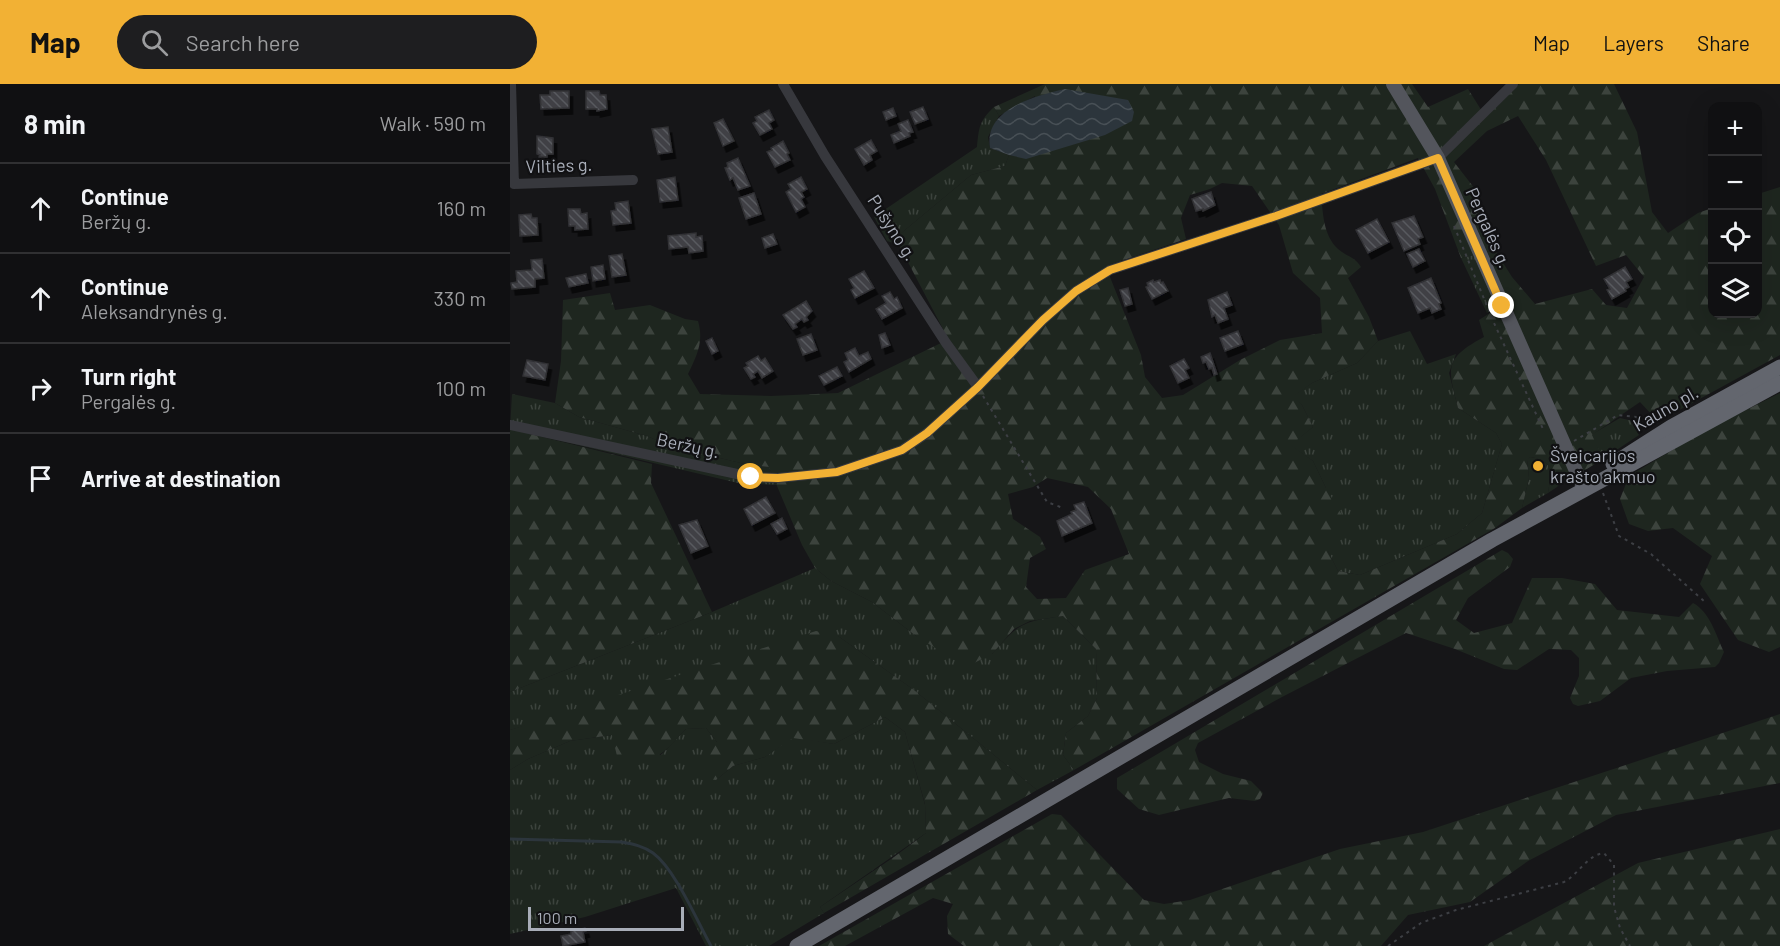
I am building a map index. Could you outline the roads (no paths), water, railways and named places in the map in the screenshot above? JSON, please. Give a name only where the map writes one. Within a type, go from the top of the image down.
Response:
[{"type":"highway","name":"Kauno pl.","points":[[1584,489],[1606,468],[1652,439],[1780,368]]},
{"type":"highway","name":"Kauno pl.","points":[[1584,489],[1780,383]]},
{"type":"highway","points":[[797,946],[1492,540],[1584,489]]},
{"type":"main road","name":"Pergalės g.","points":[[1393,84],[1438,158],[1584,489]]},
{"type":"street","name":"Vilties g.","points":[[511,84],[514,184],[633,180]]},
{"type":"street","name":"Pušyno g.","points":[[783,84],[825,156],[945,343],[978,387]]},
{"type":"street","points":[[1438,158],[1513,84]]},
{"type":"street","name":"Beržų g.","points":[[510,425],[751,477],[778,478],[837,472],[902,450],[927,433],[978,387],[1043,320],[1076,291],[1110,270],[1276,216],[1438,158]]},
{"type":"water","points":[[1065,89],[1128,100],[1134,112],[1132,121],[1105,135],[1026,159],[990,148],[990,135],[995,123],[1003,114],[1026,100]]},
{"type":"waterway","points":[[510,839],[622,842],[653,853],[677,883],[711,946]]},
{"type":"place","name":"Šveicarijos krašto akmuo","points":[[1538,466]]}]
